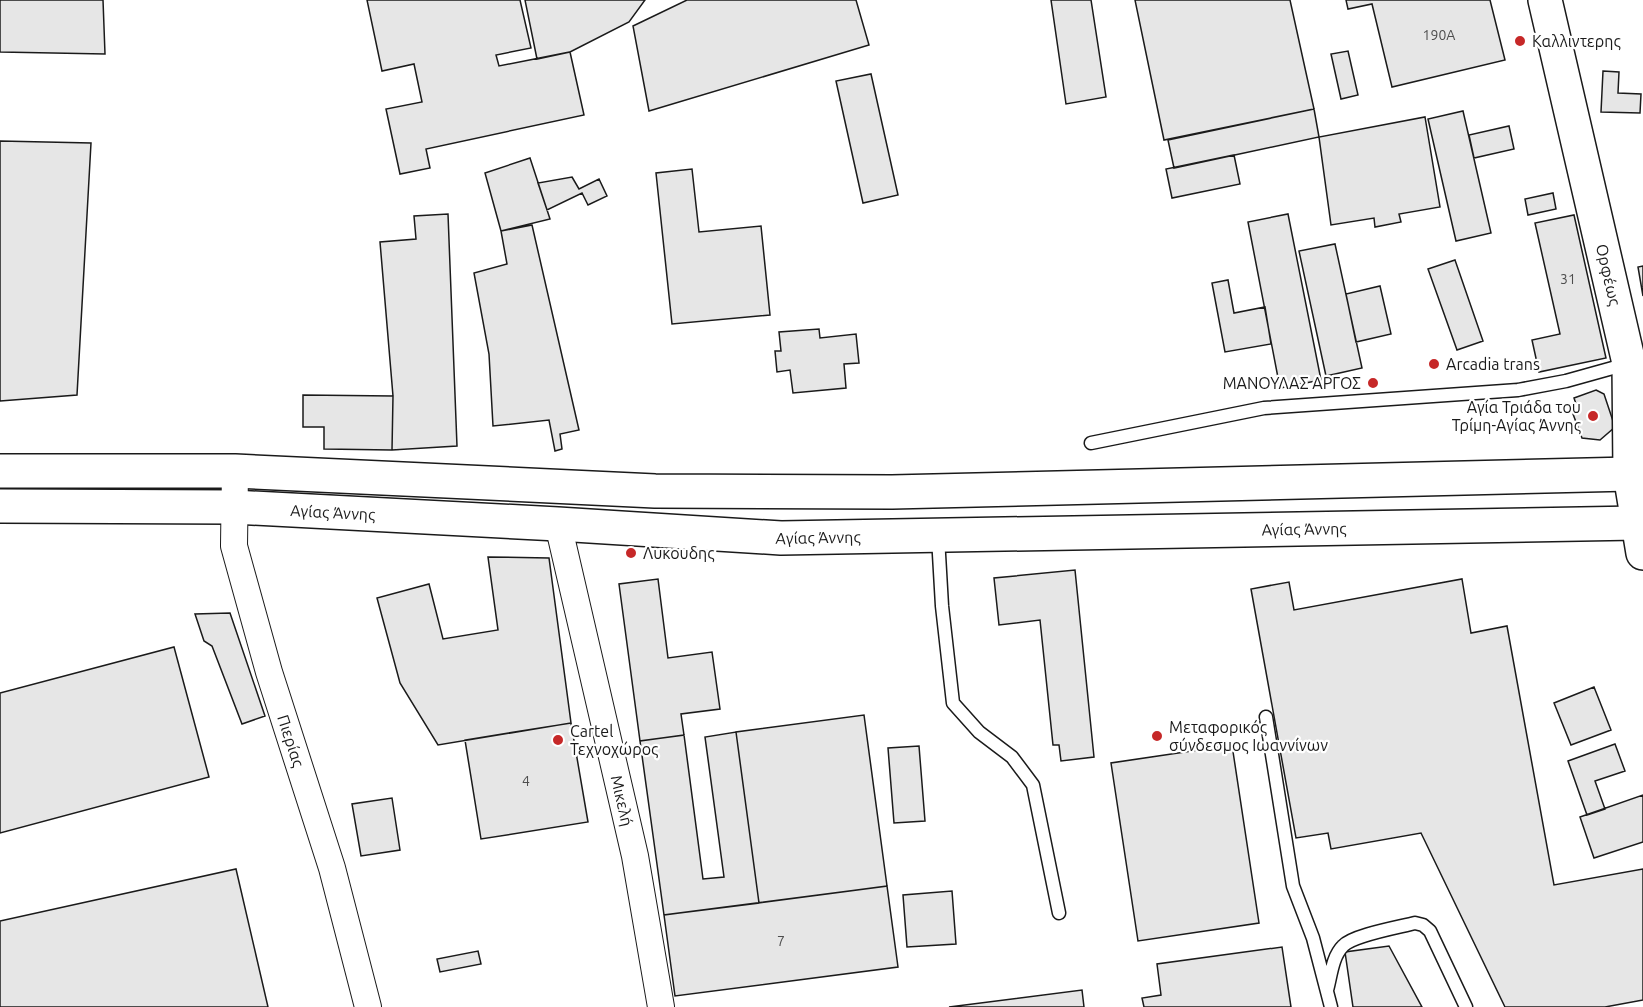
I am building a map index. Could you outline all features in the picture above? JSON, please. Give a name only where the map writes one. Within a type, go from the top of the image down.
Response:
[{"type":"street","name":"Ορφέως","points":[[1545,0],[1636,363],[1630,474],[1640,538]]},
{"type":"street","points":[[0,471],[235,471],[656,491],[880,492],[1630,474]]},
{"type":"street","name":"Πιερίας","points":[[235,471],[234,546],[269,672],[332,868],[368,1007]]},
{"type":"street","name":"Αγίας Άννης","points":[[0,506],[233,507],[781,538],[938,536],[1640,538]]},
{"type":"street","name":"Μικελή","points":[[558,524],[635,856],[661,1007]]},
{"type":"lane","points":[[1091,443],[1264,408],[1518,390],[1566,381],[1636,363]]},
{"type":"lane","points":[[938,536],[942,606],[953,703],[979,732],[1012,757],[1033,785],[1059,913]]},
{"type":"lane","points":[[1266,717],[1293,886],[1313,938],[1331,1007]]},
{"type":"lane","points":[[1327,991],[1335,958],[1343,945],[1354,939],[1415,923],[1423,925],[1430,931],[1466,1007]]},
{"type":"building","points":[[0,0],[103,0],[105,54],[0,52]]},
{"type":"building","points":[[367,0],[520,0],[531,48],[496,55],[499,66],[570,52],[584,115],[426,149],[430,168],[400,174],[386,109],[422,102],[414,64],[382,71]]},
{"type":"building","points":[[525,0],[645,0],[629,22],[570,52],[537,59]]},
{"type":"building","points":[[687,0],[856,0],[869,45],[649,111],[633,26]]},
{"type":"building","points":[[1051,0],[1091,0],[1106,97],[1066,104]]},
{"type":"building","points":[[1135,0],[1290,0],[1314,109],[1164,140]]},
{"type":"building","points":[[1346,0],[1490,0],[1505,60],[1392,87],[1372,4],[1348,9]]},
{"type":"building","points":[[1348,51],[1358,95],[1341,99],[1331,54]]},
{"type":"building","points":[[1603,71],[1619,72],[1618,93],[1641,94],[1640,113],[1601,112]]},
{"type":"building","points":[[871,74],[898,195],[863,203],[836,81]]},
{"type":"building","points":[[1314,109],[1319,137],[1174,168],[1168,140]]},
{"type":"building","points":[[1463,111],[1491,233],[1456,241],[1428,119]]},
{"type":"building","points":[[1425,117],[1440,207],[1399,214],[1401,222],[1375,227],[1374,218],[1331,225],[1319,137]]},
{"type":"building","points":[[1509,126],[1514,149],[1474,158],[1469,135]]},
{"type":"building","points":[[0,141],[91,143],[77,395],[0,401]]},
{"type":"building","points":[[1234,155],[1240,184],[1172,198],[1166,169]]},
{"type":"building","points":[[530,158],[550,219],[501,231],[485,173]]},
{"type":"building","points":[[692,169],[699,232],[761,226],[770,315],[672,324],[656,173]]},
{"type":"building","points":[[572,177],[579,189],[599,179],[607,196],[588,205],[582,193],[547,210],[538,183]]},
{"type":"building","points":[[1553,193],[1556,209],[1528,215],[1525,199]]},
{"type":"building","points":[[448,214],[457,446],[392,450],[393,396],[380,242],[416,239],[414,216]]},
{"type":"building","points":[[1288,214],[1321,380],[1280,388],[1248,222]]},
{"type":"building","points":[[1574,215],[1606,358],[1539,372],[1532,340],[1560,334],[1535,223]]},
{"type":"building","points":[[532,225],[579,430],[560,434],[562,449],[555,451],[549,420],[493,426],[489,354],[474,273],[507,264],[501,231]]},
{"type":"building","points":[[1335,244],[1362,368],[1326,376],[1299,251]]},
{"type":"building","points":[[1455,260],[1483,341],[1457,350],[1428,269]]},
{"type":"building","points":[[1643,266],[1643,296],[1638,267]]},
{"type":"building","points":[[1228,280],[1234,313],[1265,307],[1271,344],[1225,352],[1212,283]]},
{"type":"building","points":[[1380,286],[1391,334],[1356,342],[1346,294]]},
{"type":"building","points":[[819,329],[820,338],[856,334],[859,363],[844,364],[846,388],[793,393],[790,370],[777,372],[775,351],[781,351],[779,332]]},
{"type":"building","name":"Αγία Τριάδα του Τρίμη-Αγίας Άννης","points":[[1596,390],[1604,394],[1615,427],[1600,440],[1582,438],[1570,406],[1576,404],[1574,398]]},
{"type":"building","points":[[303,395],[393,396],[392,450],[324,449],[324,427],[303,427]]},
{"type":"building","points":[[488,557],[549,558],[571,723],[438,745],[400,683],[377,598],[429,584],[443,639],[498,630]]},
{"type":"building","points":[[1075,570],[1094,757],[1061,761],[1059,745],[1053,745],[1040,620],[999,625],[994,578]]},
{"type":"building","points":[[658,579],[668,658],[712,652],[720,709],[681,714],[684,735],[640,741],[619,584]]},
{"type":"building","points":[[1462,579],[1471,633],[1507,626],[1554,885],[1643,869],[1643,1000],[1605,1007],[1505,1007],[1421,833],[1331,849],[1328,833],[1296,838],[1251,589],[1289,582],[1294,610]]},
{"type":"building","points":[[230,613],[265,716],[242,724],[212,646],[204,641],[195,614]]},
{"type":"building","points":[[174,647],[209,777],[0,833],[0,693]]},
{"type":"building","points":[[1594,687],[1611,730],[1571,745],[1554,703]]},
{"type":"building","points":[[864,715],[887,886],[759,903],[736,732]]},
{"type":"building","points":[[571,723],[588,822],[481,839],[465,740]]},
{"type":"building","points":[[736,732],[759,903],[664,915],[640,741],[684,735],[703,879],[724,877],[705,737]]},
{"type":"building","points":[[1615,744],[1625,771],[1595,781],[1605,809],[1587,815],[1568,761]]},
{"type":"building","points":[[1232,745],[1259,923],[1138,941],[1111,763]]},
{"type":"building","points":[[919,746],[925,821],[894,823],[888,748]]},
{"type":"building","points":[[1643,795],[1643,842],[1594,858],[1580,817]]},
{"type":"building","points":[[392,798],[400,850],[361,856],[352,804]]},
{"type":"building","points":[[236,869],[268,1007],[0,1007],[0,921]]},
{"type":"building","points":[[887,886],[898,967],[675,996],[664,915]]},
{"type":"building","points":[[952,891],[956,944],[907,947],[903,895]]},
{"type":"building","points":[[1389,946],[1422,1007],[1353,1007],[1345,952]]},
{"type":"building","points":[[1282,947],[1291,1007],[1144,1007],[1142,998],[1161,995],[1157,964]]},
{"type":"building","points":[[478,951],[481,964],[440,972],[437,959]]},
{"type":"building","points":[[1082,990],[1084,1007],[949,1007]]},
{"type":"place","name":"Καλλιντερης","points":[[1520,41]]},
{"type":"place","name":"Arcadia trans","points":[[1434,364]]},
{"type":"place","name":"ΜΑΝΟΥΛΑΣ ΑΡΓΟΣ","points":[[1373,383]]},
{"type":"place","name":"Αγία Τριάδα του Τρίμη-Αγίας Άννης","points":[[1593,416]]},
{"type":"place","name":"Λυκουδης","points":[[631,553]]},
{"type":"place","name":"Μεταφορικός σύνδεσμος Ιωαννίνων","points":[[1157,736]]},
{"type":"place","name":"Cartel Τεχνοχώρος","points":[[558,740]]}]
